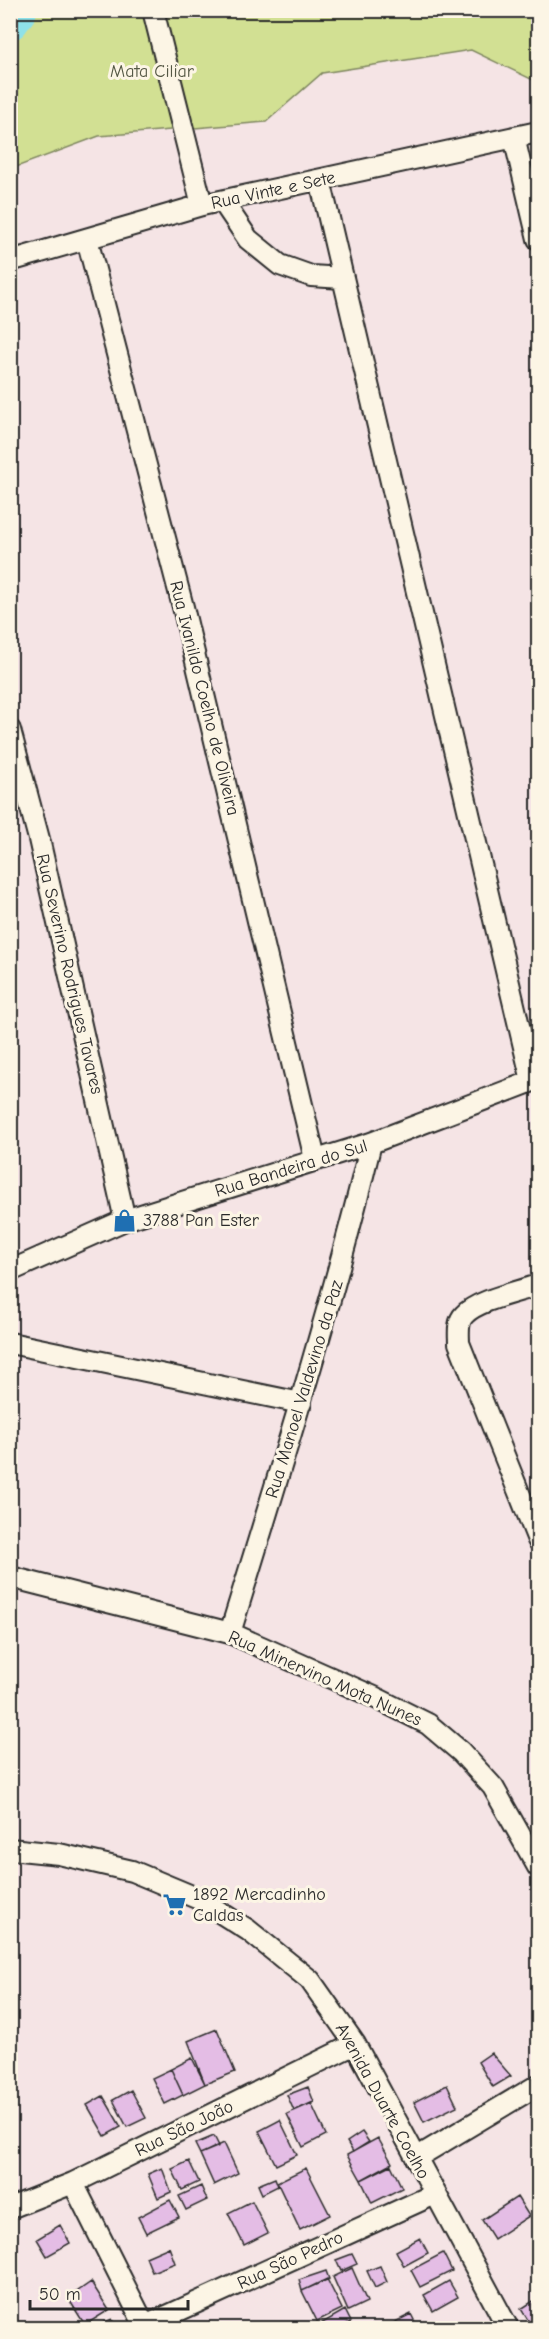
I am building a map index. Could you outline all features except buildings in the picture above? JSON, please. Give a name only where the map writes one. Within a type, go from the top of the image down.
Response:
[{"type":"street","points":[[153,10],[202,205]]},
{"type":"street","name":"Rua Vinte e Sete","points":[[10,261],[202,205],[538,132]]},
{"type":"street","points":[[514,137],[538,239]]},
{"type":"street","points":[[320,180],[535,1080]]},
{"type":"street","points":[[223,202],[248,239],[280,265],[311,276],[344,278]]},
{"type":"street","name":"Rua Ivanildo Coelho de Oliveira","points":[[87,239],[186,618],[315,1159]]},
{"type":"street","name":"Rua Severino Rodrigues Tavares","points":[[10,730],[39,839],[125,1220]]},
{"type":"street","name":"Rua Bandeira do Sul","points":[[10,1271],[125,1220],[371,1143],[535,1080]]},
{"type":"street","name":"Rua Manoel Valdevino da Paz","points":[[230,1633],[301,1403],[345,1249],[371,1143]]},
{"type":"street","points":[[536,1528],[459,1343],[460,1322],[464,1315],[475,1307],[538,1285]]},
{"type":"street","points":[[10,1343],[301,1403]]},
{"type":"street","name":"Rua Minervino Mota Nunes","points":[[10,1577],[230,1633],[374,1697],[428,1724],[461,1752],[493,1786],[538,1868]]},
{"type":"street","name":"Avenida Duarte Coelho","points":[[10,1849],[59,1854],[132,1871],[199,1899],[248,1930],[310,1980],[355,2044],[508,2328]]},
{"type":"street","name":"Rua São João","points":[[10,2208],[73,2182],[355,2044]]},
{"type":"street","points":[[416,2158],[538,2085]]},
{"type":"street","points":[[73,2182],[145,2327]]},
{"type":"street","name":"Rua São Pedro","points":[[145,2327],[435,2194]]},
{"type":"green space","name":"Mata Ciliar","points":[[11,11],[538,11],[538,78],[533,80],[471,50],[322,73],[266,122],[99,136],[11,169]]},
{"type":"waterway","points":[[10,21],[18,10]]},
{"type":"place","name":"3788 Pan Ester","points":[[125,1220]]},
{"type":"place","name":"1892 Mercadinho Caldas","points":[[175,1904]]}]
